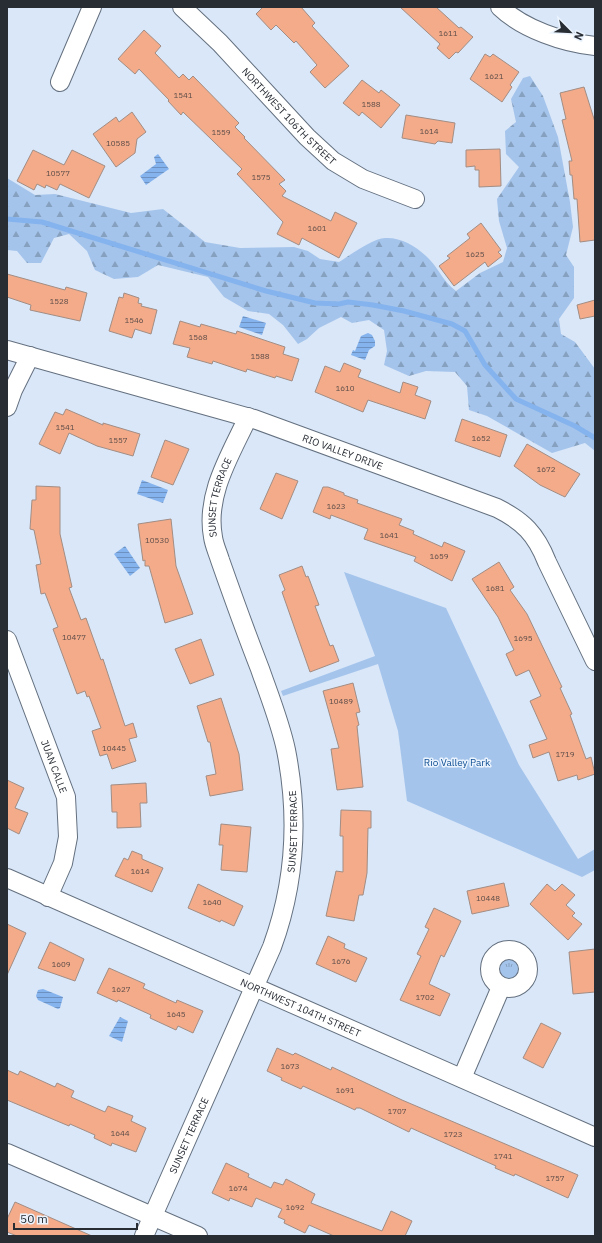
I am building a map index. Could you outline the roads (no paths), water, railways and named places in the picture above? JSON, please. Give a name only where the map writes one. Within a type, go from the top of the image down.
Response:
[{"type":"street","points":[[60,82],[92,7]]},
{"type":"street","name":"NORTHWEST 106TH STREET","points":[[182,7],[206,29],[307,137],[333,161],[363,179],[415,200]]},
{"type":"street","points":[[500,7],[528,26],[561,40],[595,46]]},
{"type":"street","name":"RIO VALLEY DRIVE","points":[[7,350],[248,417],[497,508],[516,517],[528,528],[541,547],[595,661]]},
{"type":"street","points":[[7,407],[30,356]]},
{"type":"street","name":"SUNSET TERRACE","points":[[144,1236],[255,987],[281,923],[292,855],[294,820],[292,784],[286,748],[276,714],[220,560],[213,536],[212,514],[215,492],[248,417]]},
{"type":"street","name":"JUAN CALLE","points":[[7,640],[66,797],[68,837],[63,863],[48,897]]},
{"type":"street","name":"NORTHWEST 104TH STREET","points":[[7,878],[595,1137]]},
{"type":"street","points":[[462,1078],[501,987]]},
{"type":"street","points":[[7,1153],[198,1236]]},
{"type":"waterway","points":[[7,219],[42,222],[266,291],[315,303],[339,304],[348,302],[373,305],[404,311],[452,324],[465,331],[485,365],[516,399],[575,426],[595,438]]},
{"type":"park label","name":"Rio Valley Park","points":[[457,762]]}]
